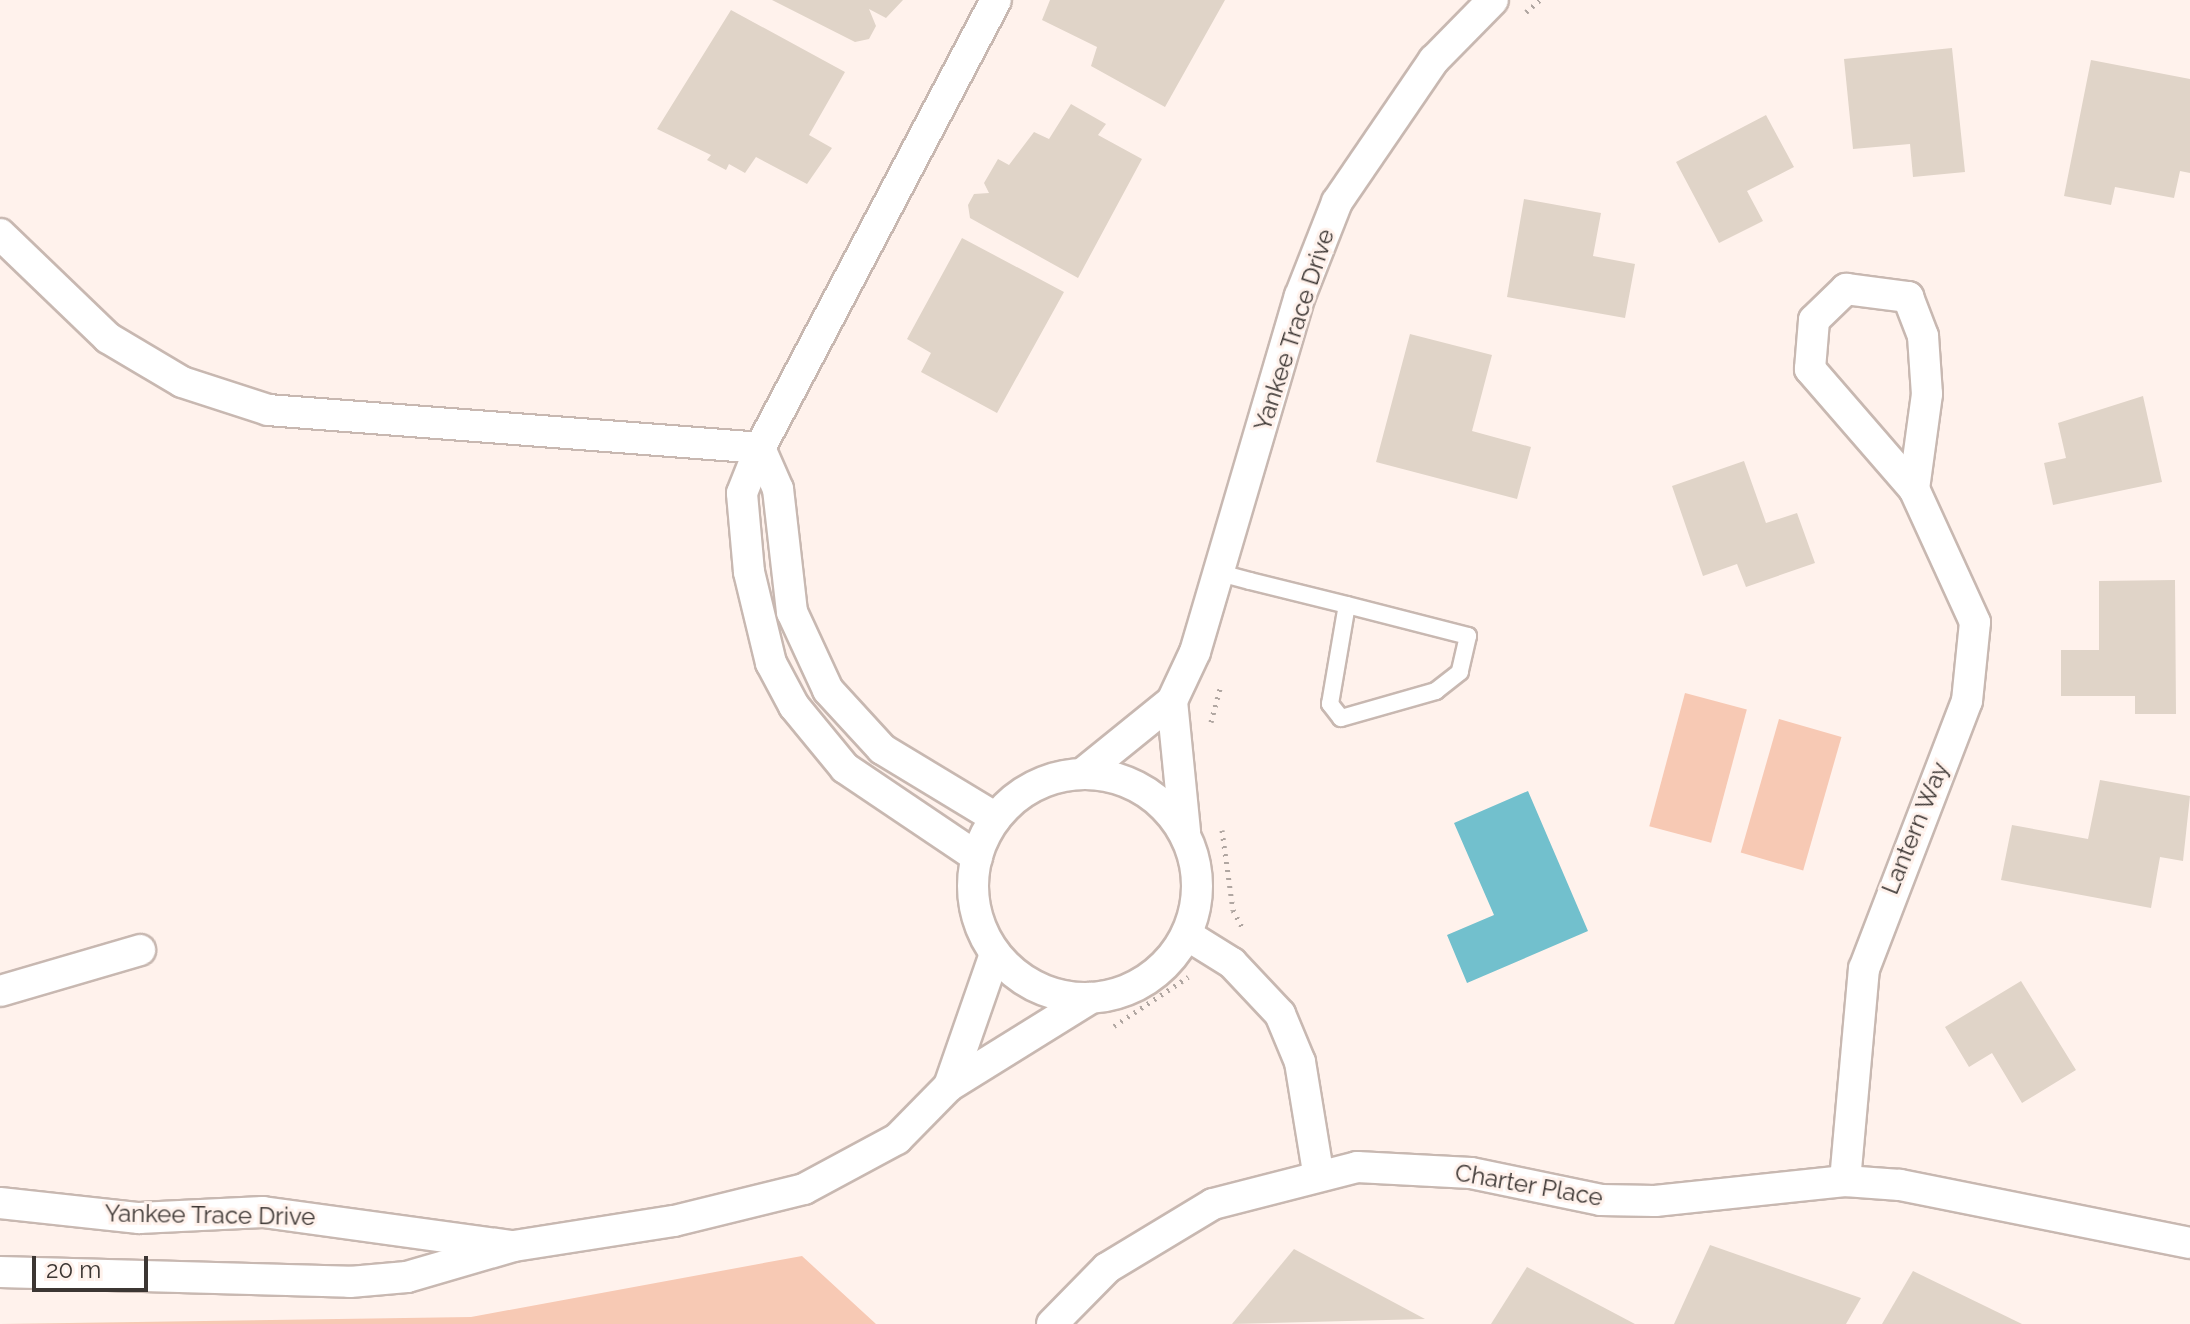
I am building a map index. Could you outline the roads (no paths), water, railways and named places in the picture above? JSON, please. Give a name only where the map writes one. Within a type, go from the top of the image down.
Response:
[{"type":"street","points":[[977,857],[845,768],[815,737],[776,674],[749,572],[742,493],[760,448],[996,0]]},
{"type":"street","name":"Yankee Trace Drive","points":[[0,1272],[350,1282],[464,1266],[514,1246],[674,1221],[804,1189],[897,1139],[949,1086],[1091,998],[1148,979],[1187,935],[1196,866],[1185,834],[1172,701],[1220,573],[1300,296],[1337,202],[1434,60],[1493,0]]},
{"type":"street","points":[[0,234],[108,338],[182,382],[268,410],[760,448]]},
{"type":"street","name":"Lantern Way","points":[[1845,1181],[1864,969],[1967,701],[1975,662],[1973,609],[1914,489],[1810,369],[1814,320],[1846,289],[1908,297],[1923,336],[1927,394],[1914,489]]},
{"type":"street","points":[[760,448],[778,489],[792,612],[828,690],[882,749],[996,818]]},
{"type":"street","points":[[1091,998],[1033,984],[995,954],[975,908],[977,857],[996,818],[1020,795],[1082,774],[1172,701]]},
{"type":"street","name":"Yankee Trace Drive","points":[[1082,774],[1142,789],[1185,834]]},
{"type":"street","points":[[1187,935],[1232,963],[1280,1014],[1300,1062],[1318,1172]]},
{"type":"street","points":[[0,991],[140,950]]},
{"type":"street","name":"Yankee Trace Drive","points":[[949,1086],[995,954]]},
{"type":"street","name":"Charter Place","points":[[1052,1324],[1145,1239],[1253,1188],[1318,1172],[1408,1166],[1575,1196],[1655,1201],[1845,1181],[1983,1199],[2190,1243]]},
{"type":"street","name":"Yankee Trace Drive","points":[[0,1203],[139,1218],[263,1212],[514,1246]]},
{"type":"lane","points":[[1220,573],[1347,605],[1468,636],[1460,672],[1436,691],[1341,718],[1330,704],[1347,605]]},
{"type":"water","points":[[1528,791],[1588,931],[1467,983],[1447,935],[1494,915],[1454,823]]}]
